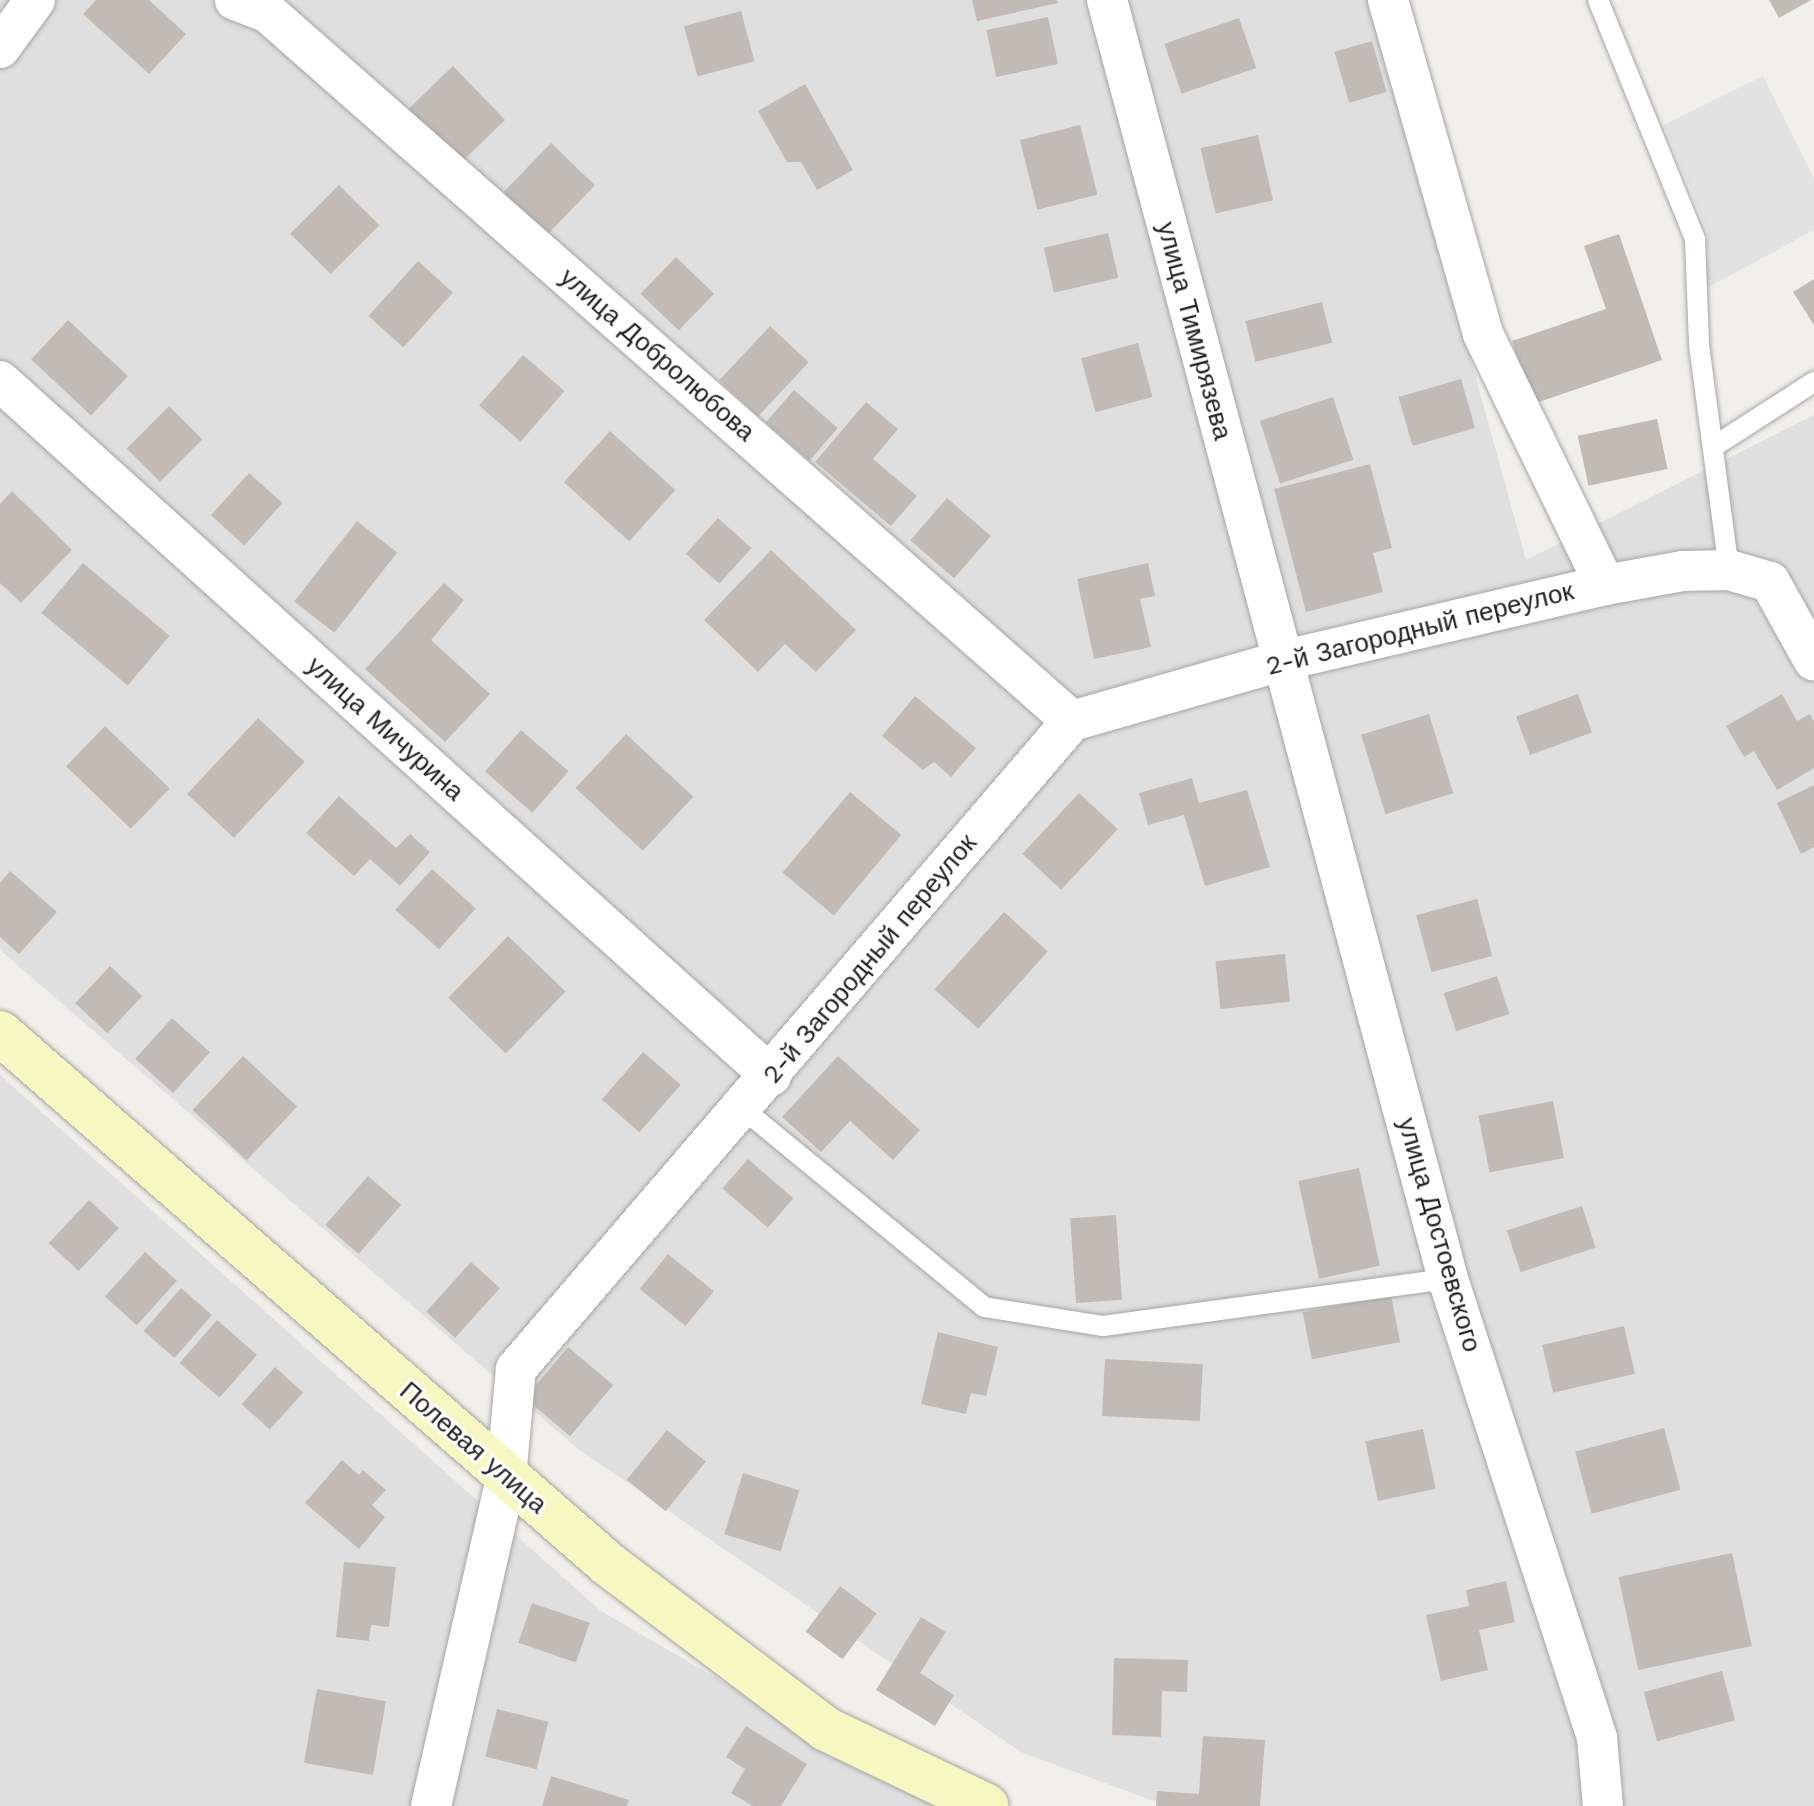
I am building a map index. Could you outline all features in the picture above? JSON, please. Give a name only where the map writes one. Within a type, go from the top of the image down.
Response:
[{"type":"main road","name":"Полевая улица","points":[[0,1033],[608,1564],[826,1729],[987,1806]]},
{"type":"street","points":[[0,48],[35,0]]},
{"type":"street","name":"улица Добролюбова","points":[[235,0],[267,12],[1072,721]]},
{"type":"street","name":"улица Тимирязева","points":[[1107,0],[1281,661]]},
{"type":"street","points":[[1388,0],[1483,334],[1605,585]]},
{"type":"street","name":"улица Мичурина","points":[[0,381],[771,1076]]},
{"type":"street","name":"2-й Загородный переулок","points":[[431,1806],[506,1478],[516,1369],[771,1076],[1072,721],[1281,661],[1605,585],[1683,571],[1729,570],[1770,582],[1814,661]]},
{"type":"street","name":"улица Достоевского","points":[[1281,661],[1448,1279],[1597,1738],[1603,1806]]},
{"type":"lane","points":[[1598,0],[1695,239],[1699,345],[1729,570]]},
{"type":"lane","points":[[1713,447],[1814,382]]},
{"type":"lane","points":[[742,1108],[984,1307],[1103,1326],[1448,1279]]},
{"type":"shaded area","points":[[0,0],[1372,0],[1526,560],[1814,415],[1814,1806],[1167,1806],[1021,1752],[578,1449],[0,950]]},
{"type":"shaded area","points":[[1763,76],[1814,179],[1814,230],[1707,288],[1708,233],[1664,125]]},
{"type":"shaded area","points":[[0,1075],[601,1611],[937,1806],[0,1806]]},
{"type":"building","points":[[96,0],[149,0],[186,34],[149,74],[83,14]]},
{"type":"building","points":[[972,0],[1057,0],[1058,3],[977,21]]},
{"type":"building","points":[[1769,0],[1811,0],[1779,18]]},
{"type":"building","points":[[741,11],[754,61],[697,76],[684,26]]},
{"type":"building","points":[[1048,17],[1058,64],[996,77],[986,30]]},
{"type":"building","points":[[1239,18],[1256,68],[1182,94],[1164,44]]},
{"type":"building","points":[[1372,41],[1387,92],[1349,103],[1335,52]]},
{"type":"building","points":[[453,66],[505,120],[461,163],[408,109]]},
{"type":"building","points":[[805,84],[853,170],[817,190],[801,162],[787,162],[758,111]]},
{"type":"building","points":[[1080,125],[1097,195],[1037,210],[1020,140]]},
{"type":"building","points":[[1258,135],[1273,200],[1216,214],[1201,148]]},
{"type":"building","points":[[551,143],[595,185],[547,235],[503,193]]},
{"type":"building","points":[[339,185],[379,225],[331,274],[290,234]]},
{"type":"building","points":[[1108,233],[1118,278],[1054,293],[1044,248]]},
{"type":"building","points":[[1619,234],[1662,360],[1533,404],[1512,341],[1606,309],[1584,246]]},
{"type":"building","points":[[676,257],[714,294],[679,331],[641,294]]},
{"type":"building","points":[[418,261],[453,292],[403,347],[368,316]]},
{"type":"building","points":[[1814,279],[1814,325],[1793,292]]},
{"type":"building","points":[[1322,302],[1332,343],[1256,362],[1245,321]]},
{"type":"building","points":[[68,320],[128,376],[91,415],[31,359]]},
{"type":"building","points":[[770,326],[809,362],[758,416],[720,380]]},
{"type":"building","points":[[1138,343],[1152,397],[1096,412],[1081,358]]},
{"type":"building","points":[[523,355],[565,391],[521,442],[479,406]]},
{"type":"building","points":[[1461,379],[1475,428],[1413,446],[1399,397]]},
{"type":"building","points":[[794,390],[838,428],[810,461],[766,422]]},
{"type":"building","points":[[1333,397],[1353,460],[1280,484],[1260,421]]},
{"type":"building","points":[[866,402],[898,429],[873,459],[917,496],[891,526],[815,462]]},
{"type":"building","points":[[169,406],[202,439],[160,482],[127,448]]},
{"type":"building","points":[[1657,419],[1668,469],[1588,486],[1578,436]]},
{"type":"building","points":[[610,431],[675,490],[629,541],[564,482]]},
{"type":"building","points":[[1370,464],[1392,548],[1373,553],[1383,592],[1306,612],[1274,489]]},
{"type":"building","points":[[249,473],[282,503],[244,545],[211,515]]},
{"type":"building","points":[[12,491],[72,550],[21,603],[0,583],[0,504]]},
{"type":"building","points":[[947,498],[991,536],[954,578],[910,540]]},
{"type":"building","points":[[718,518],[751,548],[719,584],[686,554]]},
{"type":"building","points":[[357,521],[397,552],[334,633],[294,601]]},
{"type":"building","points":[[771,550],[856,630],[816,672],[785,644],[758,672],[704,620]]},
{"type":"building","points":[[83,563],[170,636],[128,685],[41,613]]},
{"type":"building","points":[[1148,563],[1155,596],[1140,599],[1151,647],[1094,659],[1077,579]]},
{"type":"building","points":[[444,583],[464,600],[431,640],[490,694],[445,742],[365,669]]},
{"type":"building","points":[[1578,694],[1592,733],[1530,755],[1516,717]]},
{"type":"building","points":[[1782,694],[1797,721],[1810,714],[1814,722],[1814,768],[1777,790],[1754,751],[1744,757],[1726,726]]},
{"type":"building","points":[[915,696],[976,748],[951,777],[934,762],[923,770],[882,736]]},
{"type":"building","points":[[1429,714],[1453,793],[1385,814],[1361,735]]},
{"type":"building","points":[[258,718],[305,762],[234,838],[187,794]]},
{"type":"building","points":[[105,726],[170,789],[131,829],[66,766]]},
{"type":"building","points":[[521,730],[569,771],[532,813],[485,772]]},
{"type":"building","points":[[626,734],[693,797],[643,851],[576,788]]},
{"type":"building","points":[[1192,778],[1199,803],[1247,790],[1270,867],[1205,886],[1184,815],[1148,825],[1139,793]]},
{"type":"building","points":[[1814,785],[1814,847],[1801,854],[1777,803]]},
{"type":"building","points":[[850,792],[901,835],[834,916],[783,872]]},
{"type":"building","points":[[1079,793],[1118,829],[1061,890],[1022,854]]},
{"type":"building","points":[[339,796],[396,848],[410,834],[430,852],[400,886],[370,859],[354,876],[306,833]]},
{"type":"building","points":[[432,869],[476,908],[439,949],[395,910]]},
{"type":"building","points":[[10,871],[57,912],[19,954],[0,937],[0,883]]},
{"type":"building","points":[[1477,899],[1492,956],[1431,972],[1416,915]]},
{"type":"building","points":[[1004,912],[1048,951],[978,1029],[934,989]]},
{"type":"building","points":[[508,936],[566,992],[506,1053],[448,998]]},
{"type":"building","points":[[1285,954],[1290,1002],[1220,1009],[1215,961]]},
{"type":"building","points":[[110,966],[142,996],[107,1033],[75,1003]]},
{"type":"building","points":[[1497,976],[1509,1014],[1456,1031],[1444,993]]},
{"type":"building","points":[[172,1018],[210,1052],[173,1093],[135,1059]]},
{"type":"building","points":[[643,1052],[681,1085],[639,1132],[602,1100]]},
{"type":"building","points":[[243,1056],[297,1106],[247,1161],[193,1110]]},
{"type":"building","points":[[838,1056],[920,1130],[893,1160],[850,1121],[821,1152],[782,1117]]},
{"type":"building","points":[[1553,1101],[1564,1158],[1489,1172],[1478,1116]]},
{"type":"building","points":[[748,1159],[793,1198],[768,1228],[722,1188]]},
{"type":"building","points":[[1359,1168],[1380,1266],[1319,1279],[1298,1181]]},
{"type":"building","points":[[368,1176],[401,1205],[359,1254],[325,1225]]},
{"type":"building","points":[[89,1200],[119,1228],[79,1271],[49,1243]]},
{"type":"building","points":[[1582,1206],[1596,1248],[1520,1272],[1507,1230]]},
{"type":"building","points":[[1116,1215],[1122,1300],[1076,1303],[1070,1218]]},
{"type":"building","points":[[145,1252],[177,1281],[137,1325],[105,1297]]},
{"type":"building","points":[[668,1254],[714,1291],[686,1326],[640,1289]]},
{"type":"building","points":[[471,1262],[500,1288],[455,1338],[426,1312]]},
{"type":"building","points":[[181,1288],[212,1315],[175,1358],[144,1331]]},
{"type":"building","points":[[1391,1295],[1400,1342],[1312,1359],[1303,1312]]},
{"type":"building","points":[[217,1320],[257,1355],[220,1398],[180,1363]]},
{"type":"building","points":[[1624,1326],[1635,1374],[1553,1393],[1542,1345]]},
{"type":"building","points":[[938,1332],[998,1347],[986,1396],[971,1393],[966,1414],[921,1404]]},
{"type":"building","points":[[568,1347],[613,1385],[570,1436],[525,1398]]},
{"type":"building","points":[[1105,1359],[1203,1364],[1200,1421],[1102,1416]]},
{"type":"building","points":[[275,1367],[303,1392],[270,1430],[242,1404]]},
{"type":"building","points":[[1664,1428],[1681,1490],[1592,1514],[1575,1452]]},
{"type":"building","points":[[1423,1429],[1436,1489],[1378,1501],[1365,1441]]},
{"type":"building","points":[[667,1430],[706,1461],[666,1511],[627,1480]]},
{"type":"building","points":[[342,1460],[359,1475],[363,1470],[386,1490],[372,1505],[385,1517],[359,1549],[305,1503]]},
{"type":"building","points":[[743,1473],[799,1490],[781,1551],[724,1534]]},
{"type":"building","points":[[1732,1553],[1752,1646],[1638,1670],[1619,1577]]},
{"type":"building","points":[[344,1562],[396,1567],[389,1627],[371,1625],[369,1641],[336,1637]]},
{"type":"building","points":[[1506,1581],[1515,1622],[1479,1630],[1488,1670],[1441,1681],[1426,1615],[1469,1606],[1466,1590]]},
{"type":"building","points":[[840,1586],[877,1614],[842,1659],[806,1632]]},
{"type":"building","points":[[532,1603],[590,1623],[576,1663],[518,1643]]},
{"type":"building","points":[[921,1617],[946,1632],[920,1673],[954,1695],[935,1726],[876,1690]]},
{"type":"building","points":[[1114,1658],[1188,1660],[1187,1692],[1162,1691],[1161,1737],[1112,1735]]},
{"type":"building","points":[[1722,1671],[1735,1720],[1657,1741],[1644,1692]]},
{"type":"building","points":[[317,1689],[386,1701],[373,1775],[304,1763]]},
{"type":"building","points":[[497,1709],[548,1722],[537,1769],[485,1757]]},
{"type":"building","points":[[746,1726],[807,1764],[781,1806],[753,1806],[731,1793],[745,1769],[726,1757]]},
{"type":"building","points":[[1203,1736],[1265,1740],[1260,1806],[1156,1806],[1157,1791],[1199,1794]]},
{"type":"building","points":[[551,1776],[629,1800],[627,1806],[542,1806]]}]
